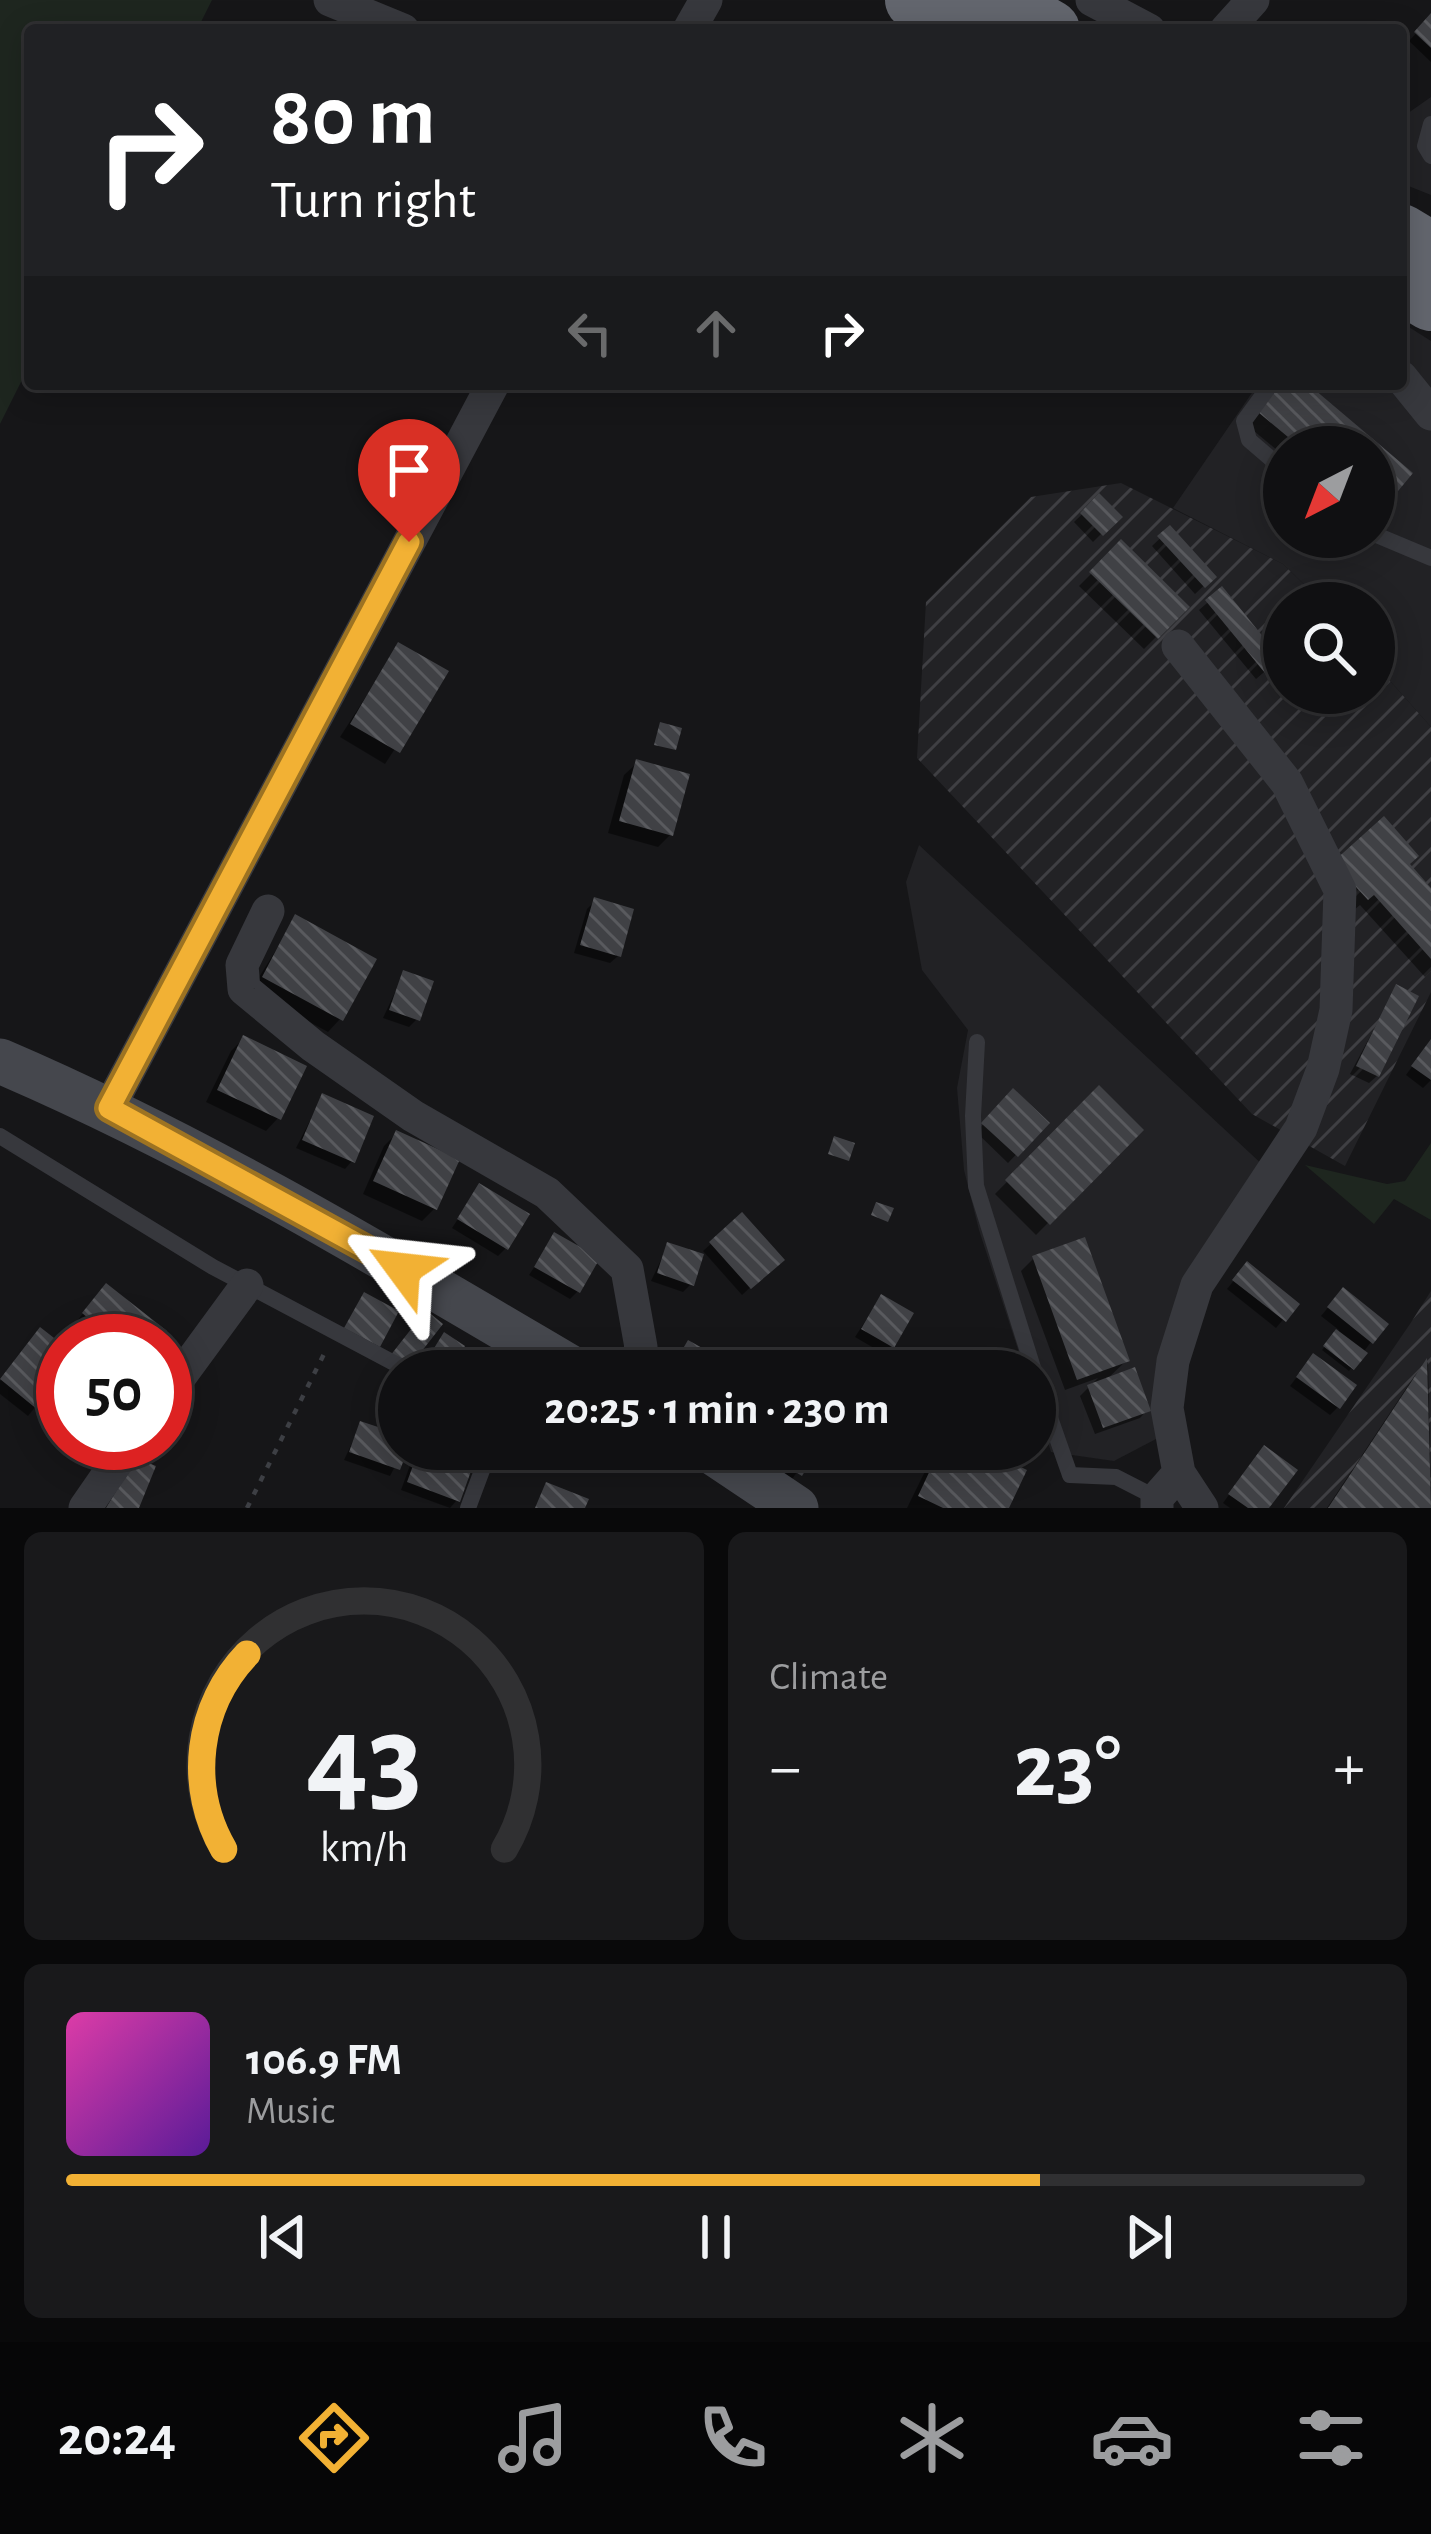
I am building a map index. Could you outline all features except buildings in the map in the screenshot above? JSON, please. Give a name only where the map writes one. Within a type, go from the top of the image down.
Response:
[{"type":"highway","points":[[915,0],[957,24]]},
{"type":"highway","points":[[998,0],[1040,24]]},
{"type":"main road","points":[[0,1061],[109,1108],[368,1249],[540,1350]]},
{"type":"main road","points":[[740,1470],[796,1508]]},
{"type":"street","points":[[330,0],[388,24]]},
{"type":"street","points":[[1092,0],[1138,24]]},
{"type":"street","points":[[1231,24],[1253,0]]},
{"type":"street","points":[[109,1108],[491,390]]},
{"type":"street","points":[[1178,646],[1287,783],[1340,890],[1336,1010],[1323,1069],[1301,1128],[1197,1285],[1172,1361],[1164,1493],[1202,1508]]},
{"type":"street","points":[[268,911],[242,965],[244,989],[313,1046],[412,1116],[547,1193],[627,1269],[640,1350]]},
{"type":"street","points":[[192,1359],[247,1285]]},
{"type":"street","points":[[85,1508],[111,1470]]},
{"type":"lane","points":[[1431,124],[1426,146],[1431,156]]},
{"type":"lane","points":[[1263,452],[1249,440],[1244,421],[1266,390]]},
{"type":"lane","points":[[1395,543],[1431,558]]},
{"type":"lane","points":[[977,1042],[976,1186],[1027,1350]]},
{"type":"lane","points":[[0,1136],[108,1207],[378,1354]]},
{"type":"lane","points":[[1056,1435],[1070,1474],[1116,1477],[1164,1493]]},
{"type":"lane","points":[[468,1508],[482,1470]]},
{"type":"path","points":[[247,1508],[335,1330]]},
{"type":"shaded area","points":[[0,0],[212,0],[200,24],[24,24],[24,376],[0,424]]},
{"type":"shaded area","points":[[1431,97],[1431,195],[1407,185],[1407,114]]},
{"type":"shaded area","points":[[1407,326],[1431,341],[1431,727],[1395,687],[1395,582],[1301,582],[1271,558],[1395,558],[1395,426],[1263,426],[1263,554],[1173,508],[1254,390],[1407,390]]},
{"type":"shaded area","points":[[1121,483],[1283,564],[1301,582],[1263,582],[1263,714],[1395,714],[1395,687],[1431,727],[1431,992],[1345,1166],[1252,1114],[917,758],[926,602],[1031,497]]},
{"type":"shaded area","points":[[919,845],[1265,1167],[1160,1353],[1156,1439],[1114,1461],[1056,1453],[1056,1350],[1018,1350],[964,1170],[957,1088],[968,1030],[922,970],[906,882]]},
{"type":"shaded area","points":[[1431,1143],[1431,1220],[1394,1199],[1374,1224],[1305,1165],[1387,1184],[1405,1181]]},
{"type":"shaded area","points":[[1431,1291],[1431,1508],[1284,1508],[1410,1324]]},
{"type":"route","points":[[403,1269],[109,1108],[409,542]]}]
